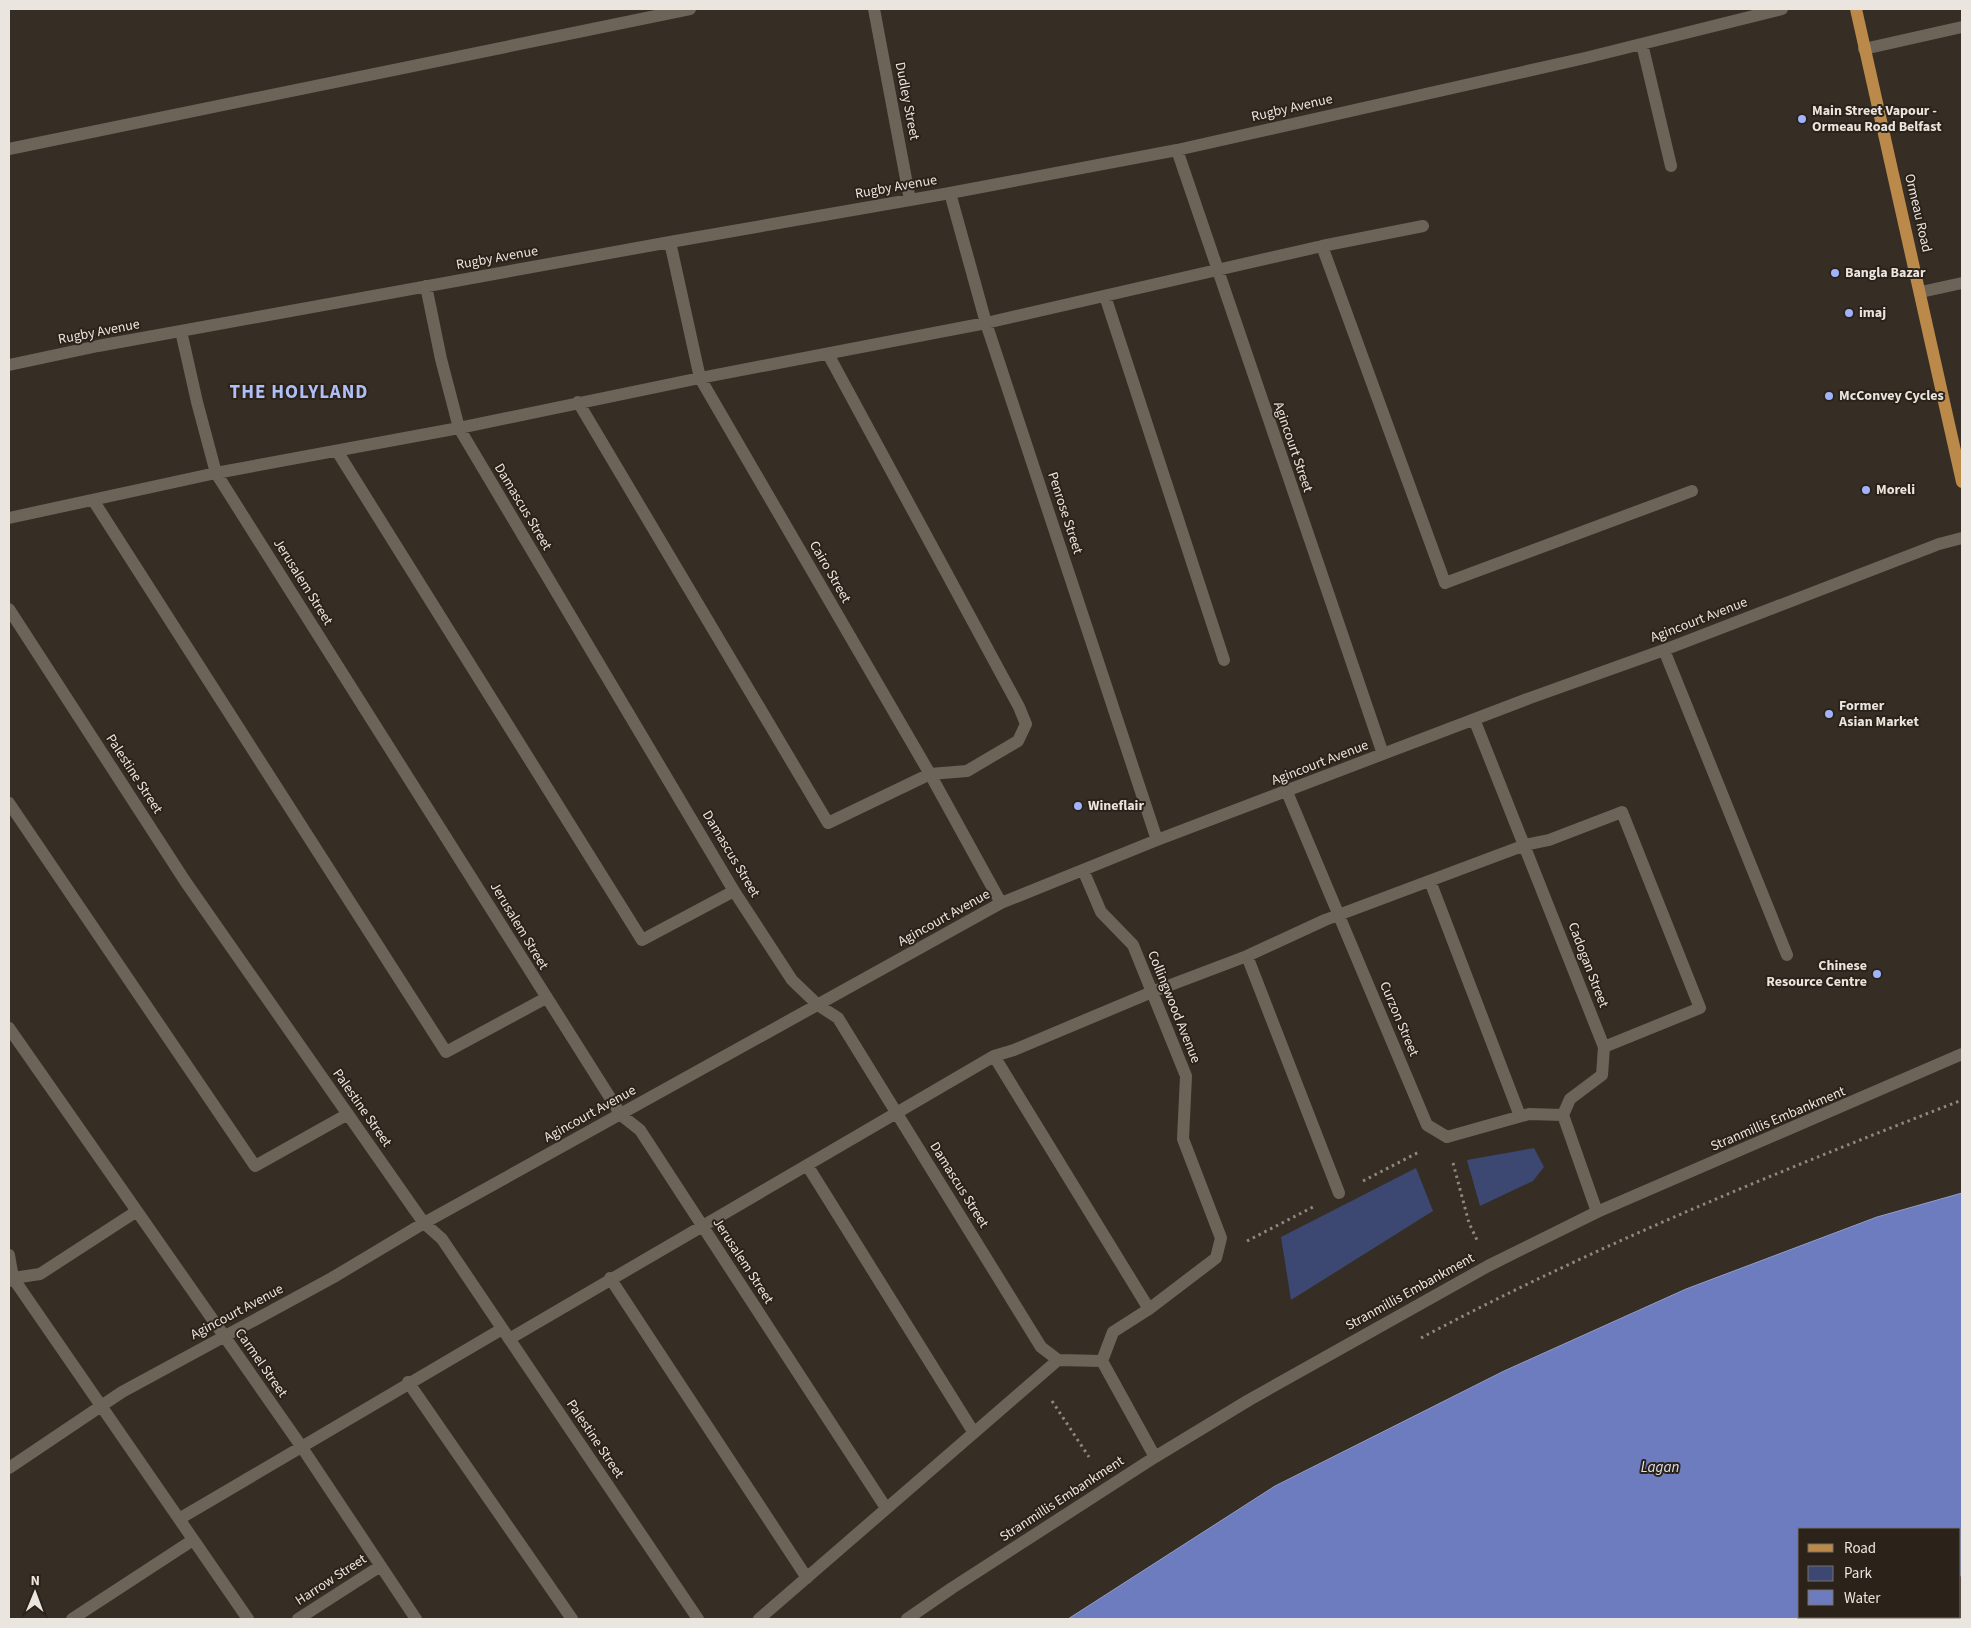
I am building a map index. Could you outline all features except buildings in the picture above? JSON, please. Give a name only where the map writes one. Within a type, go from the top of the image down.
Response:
[{"type":"main road","name":"Ormeau Road","points":[[1856,9],[1921,292],[1962,482]]},
{"type":"street","points":[[9,148],[690,9]]},
{"type":"street","name":"Dudley Street","points":[[874,9],[910,200]]},
{"type":"street","name":"Rugby Avenue","points":[[9,365],[181,331],[950,193],[1177,150],[1642,44],[1782,9]]},
{"type":"street","points":[[1864,49],[1962,27]]},
{"type":"street","points":[[1642,44],[1671,166]]},
{"type":"street","name":"Agincourt Street","points":[[1177,150],[1216,270],[1383,754]]},
{"type":"street","name":"Penrose Street","points":[[950,193],[986,323],[1157,840]]},
{"type":"street","points":[[9,518],[216,473],[459,428],[578,402],[986,323],[1322,246],[1423,226]]},
{"type":"street","name":"Cairo Street","points":[[670,242],[700,378],[930,774],[1001,903]]},
{"type":"street","points":[[1322,246],[1445,583],[1692,490]]},
{"type":"street","points":[[1921,292],[1962,283]]},
{"type":"street","name":"Damascus Street","points":[[426,286],[441,360],[459,428],[734,891],[792,980],[818,1005],[838,1018],[1041,1347],[1058,1360]]},
{"type":"street","points":[[1104,296],[1224,660]]},
{"type":"street","name":"Jerusalem Street","points":[[181,331],[196,402],[216,473],[476,883],[620,1115],[640,1130],[886,1508]]},
{"type":"street","points":[[578,402],[828,822],[930,774],[967,771],[1018,741],[1026,724],[1019,707],[828,354]]},
{"type":"street","points":[[337,451],[642,940],[734,891]]},
{"type":"street","points":[[93,500],[446,1052],[546,998]]},
{"type":"street","name":"Agincourt Avenue","points":[[9,1468],[122,1392],[332,1278],[424,1223],[1001,903],[1157,840],[1287,792],[1474,719],[1664,650],[1939,544],[1962,538]]},
{"type":"street","name":"Palestine Street","points":[[9,609],[185,881],[424,1223],[442,1239],[698,1619]]},
{"type":"street","points":[[1664,650],[1787,954]]},
{"type":"street","name":"Cadogan Street","points":[[1474,719],[1604,1047],[1602,1074],[1570,1099],[1563,1115]]},
{"type":"street","name":"Curzon Street","points":[[1287,792],[1427,1125],[1447,1137]]},
{"type":"street","points":[[9,803],[255,1166],[348,1114]]},
{"type":"street","points":[[179,1519],[408,1382],[505,1334],[610,1278],[994,1056],[1014,1050],[1152,992],[1247,956],[1340,915],[1525,845],[1549,840],[1622,812],[1700,1008],[1604,1047]]},
{"type":"street","name":"Collingwood Avenue","points":[[1083,870],[1101,912],[1133,945],[1186,1076],[1184,1139],[1221,1238],[1216,1258],[1149,1309],[1113,1332],[1102,1361]]},
{"type":"street","points":[[1430,881],[1520,1116]]},
{"type":"street","points":[[1247,956],[1339,1193]]},
{"type":"street","name":"Carmel Street","points":[[9,1028],[301,1446],[379,1567],[416,1619]]},
{"type":"street","name":"Stranmillis Embankment","points":[[907,1619],[1155,1457],[1249,1400],[1488,1266],[1597,1212],[1962,1054]]},
{"type":"street","points":[[994,1056],[1149,1309]]},
{"type":"street","points":[[1447,1137],[1529,1114],[1563,1115],[1597,1212]]},
{"type":"street","points":[[807,1165],[974,1433]]},
{"type":"street","points":[[11,1279],[40,1274],[137,1211]]},
{"type":"street","points":[[9,1255],[11,1279],[248,1619]]},
{"type":"street","points":[[610,1278],[807,1578]]},
{"type":"street","points":[[759,1619],[1058,1360],[1102,1361],[1155,1457]]},
{"type":"street","points":[[408,1382],[572,1619]]},
{"type":"street","points":[[72,1619],[193,1540]]},
{"type":"street","name":"Harrow Street","points":[[298,1619],[379,1567]]},
{"type":"path","points":[[1414,1342],[1501,1296],[1697,1205],[1962,1100]]},
{"type":"path","points":[[1447,1137],[1469,1223]]},
{"type":"path","points":[[1038,1378],[1089,1457]]},
{"type":"green space","points":[[1534,1148],[1544,1167],[1533,1181],[1480,1206],[1467,1160]]},
{"type":"green space","points":[[1416,1168],[1433,1211],[1291,1300],[1281,1237]]},
{"type":"water","name":"Lagan","points":[[1962,1193],[1961,1576],[1961,1528],[1798,1528],[1798,1618],[1844,1618],[1068,1619],[1275,1486],[1504,1371],[1686,1289],[1877,1217]]},
{"type":"place","name":"Main Street Vapour - Ormeau Road Belfast","points":[[1802,119]]},
{"type":"place","name":"Bangla Bazar","points":[[1835,273]]},
{"type":"place","name":"imaj","points":[[1849,313]]},
{"type":"place","name":"McConvey Cycles","points":[[1829,396]]},
{"type":"place","name":"Moreli","points":[[1866,490]]},
{"type":"place","name":"Former Asian Market","points":[[1829,714]]},
{"type":"place","name":"Wineflair","points":[[1078,806]]},
{"type":"place","name":"Chinese Resource Centre","points":[[1877,974]]},
{"type":"district","name":"THE HOLYLAND","points":[[299,392]]}]
